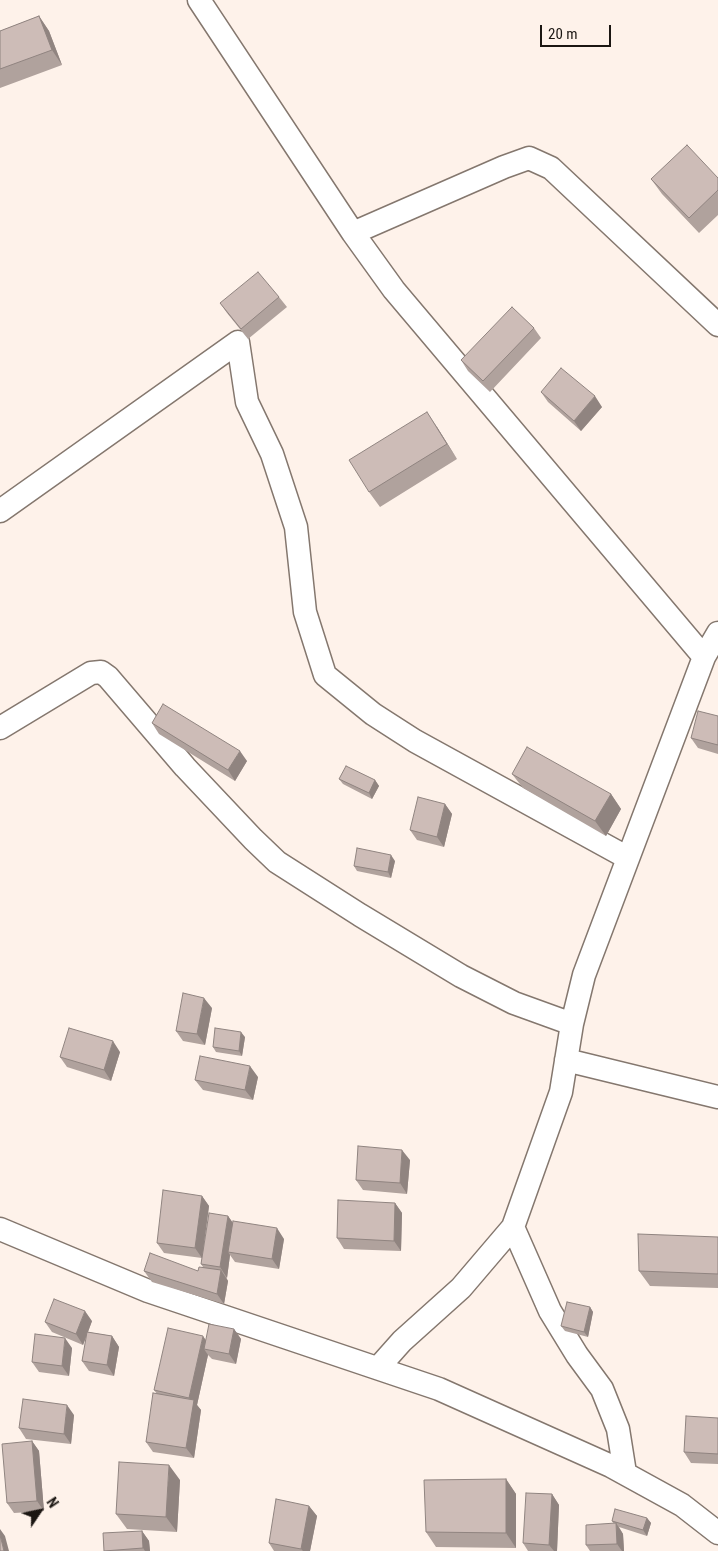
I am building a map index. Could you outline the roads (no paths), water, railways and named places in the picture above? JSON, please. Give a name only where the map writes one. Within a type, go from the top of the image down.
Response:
[{"type":"street","points":[[199,0],[353,233],[394,290],[704,657]]},
{"type":"street","points":[[353,233],[504,167],[529,158],[551,168],[718,325]]},
{"type":"street","points":[[0,511],[238,342],[247,402],[272,454],[296,527],[306,612],[325,675],[373,714],[415,741],[628,858]]},
{"type":"street","points":[[378,1368],[402,1341],[461,1288],[513,1227],[561,1092],[572,1024],[584,975],[704,657],[718,633]]},
{"type":"street","points":[[0,728],[90,673],[101,672],[108,677],[204,787],[277,862],[461,976],[514,1003],[572,1024]]},
{"type":"street","points":[[566,1060],[718,1097]]},
{"type":"street","points":[[513,1227],[550,1312],[577,1355],[602,1389],[618,1429],[624,1474]]},
{"type":"street","points":[[0,1229],[148,1291],[439,1389],[624,1474],[682,1505],[718,1533]]}]
